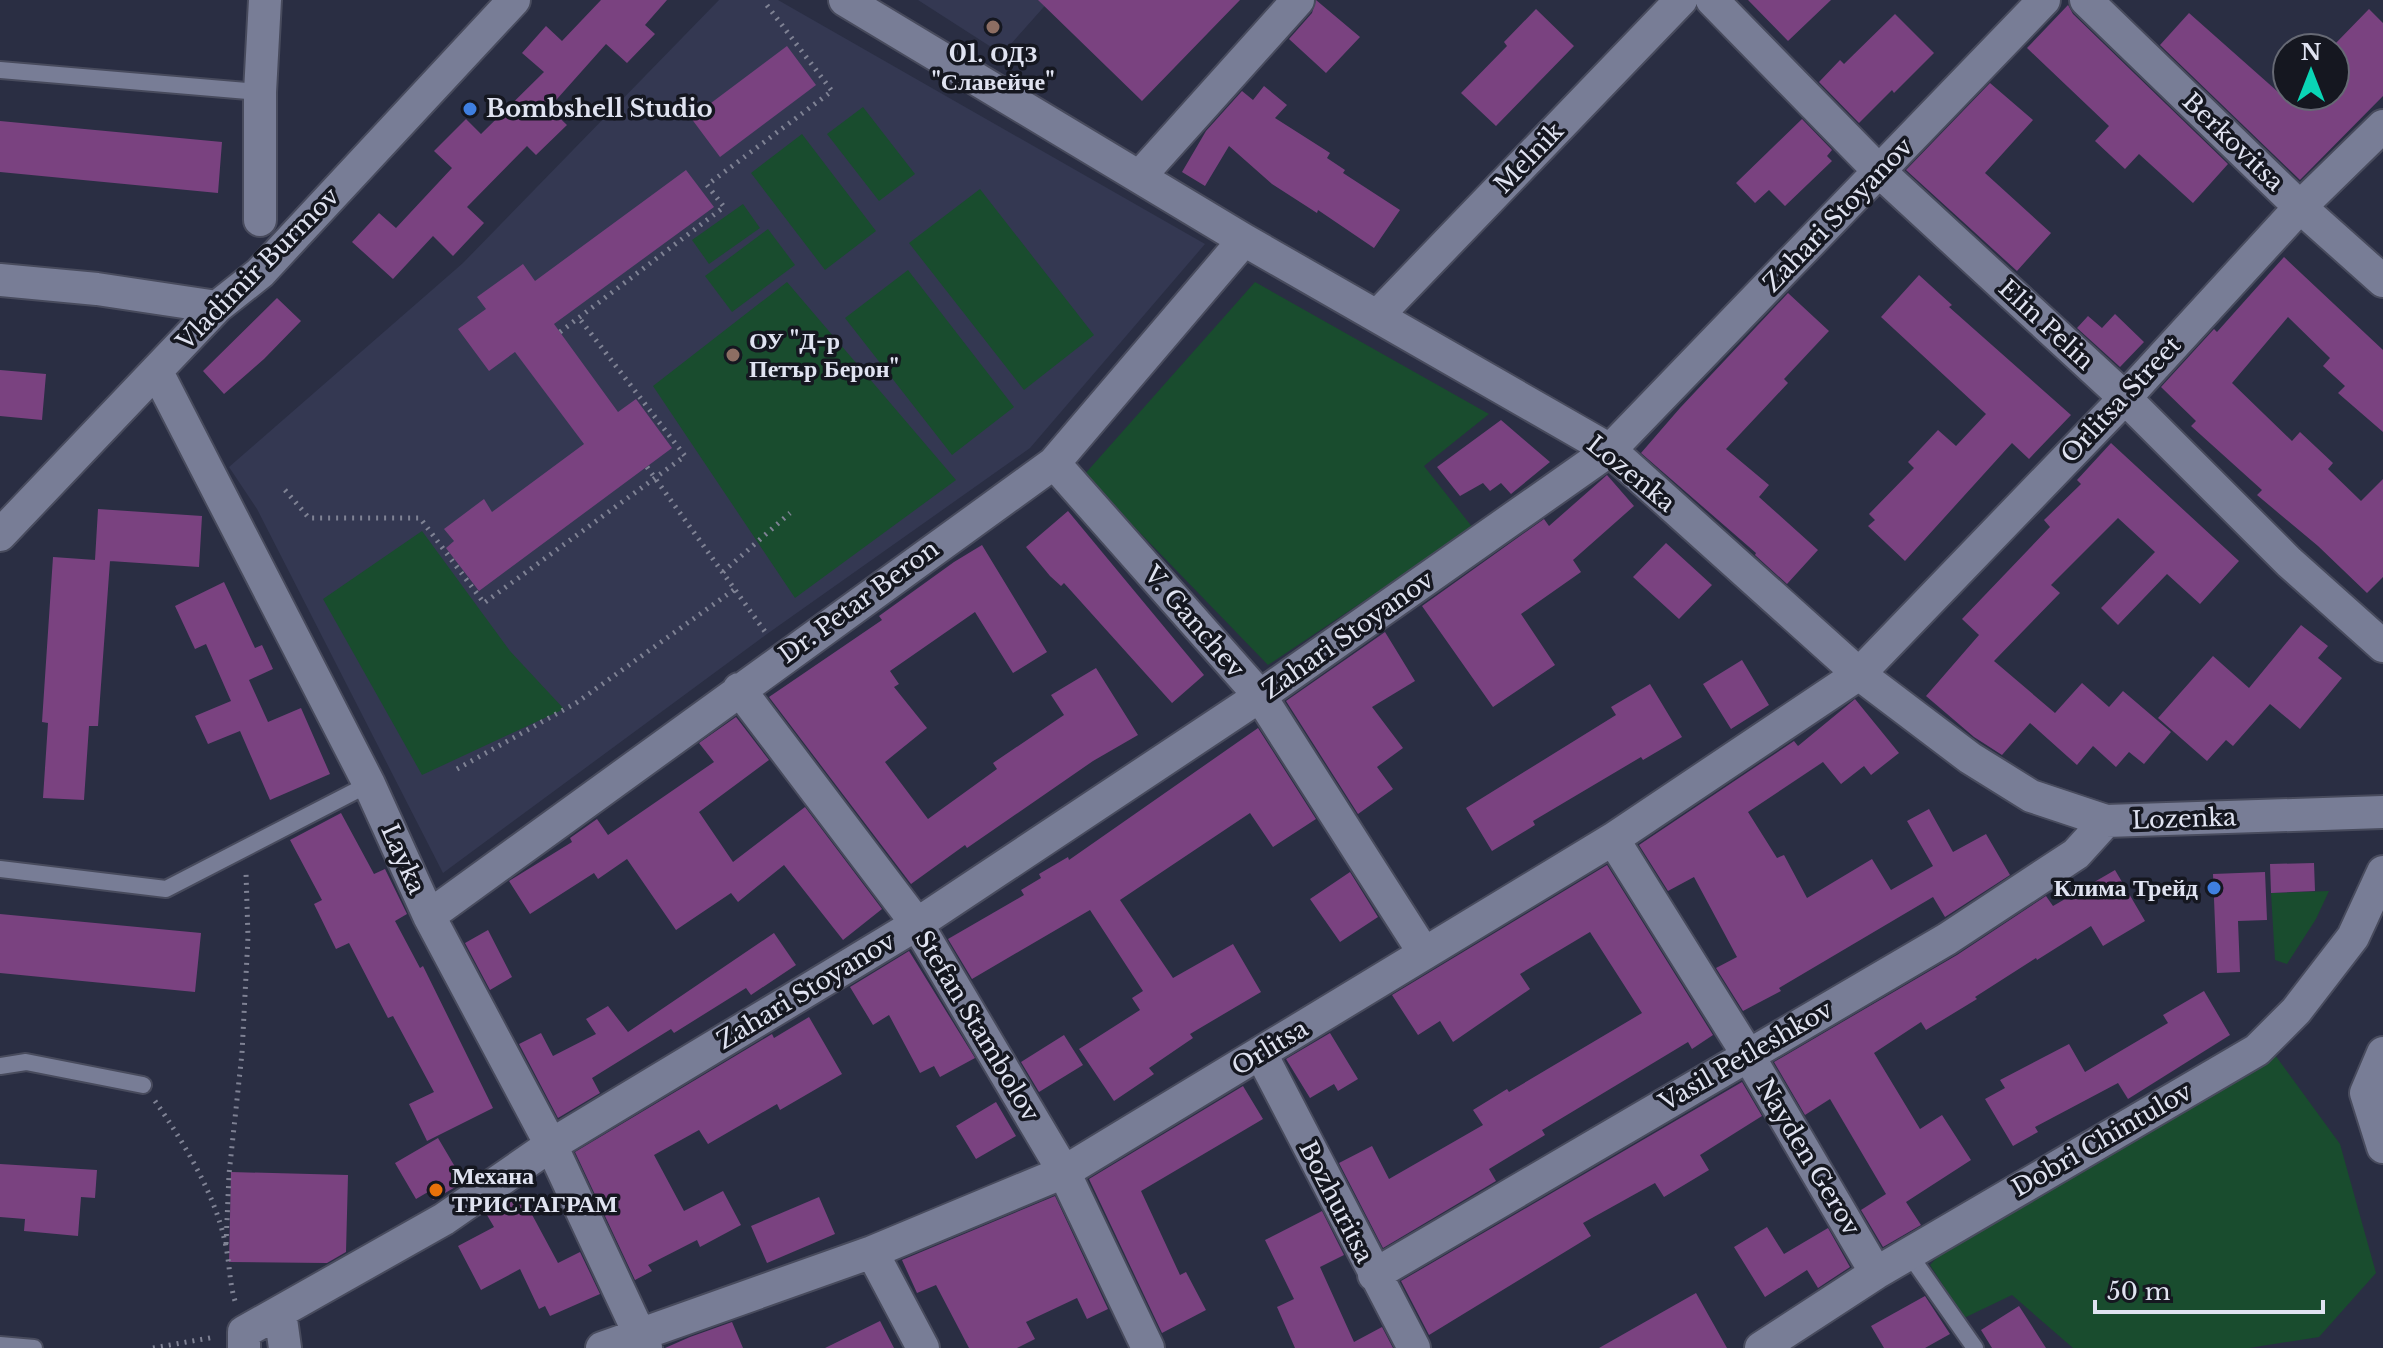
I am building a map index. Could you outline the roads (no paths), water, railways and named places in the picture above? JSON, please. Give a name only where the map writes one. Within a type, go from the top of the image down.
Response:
[{"type":"street","points":[[260,220],[260,92],[265,0]]},
{"type":"street","name":"Vladimir Burmov","points":[[0,535],[217,307],[260,273],[514,0]]},
{"type":"street","name":"Lozenka","points":[[845,0],[1244,240],[1610,450],[1859,674],[1970,758],[2031,796],[2106,821],[2383,812]]},
{"type":"street","points":[[1140,176],[1298,0]]},
{"type":"street","name":"Melnik","points":[[1378,315],[1681,0]]},
{"type":"street","name":"Elin Pelin","points":[[1712,0],[1880,172],[2125,398],[2289,562],[2383,646]]},
{"type":"street","name":"Zahari Stoyanov","points":[[280,1312],[444,1219],[551,1145],[917,924],[1260,696],[1610,450],[2044,0]]},
{"type":"street","name":"Berkovitsa","points":[[2086,0],[2300,207],[2383,281]]},
{"type":"street","name":"Orlitsa Street","points":[[1859,674],[2125,398],[2300,207],[2383,126]]},
{"type":"street","name":"Dr. Petar Beron","points":[[429,916],[1054,463],[1244,240]]},
{"type":"street","points":[[0,280],[97,289],[217,307]]},
{"type":"street","name":"Layka","points":[[157,372],[369,784],[429,916],[551,1145],[642,1341]]},
{"type":"street","name":"V. Ganchev","points":[[1054,463],[1260,696],[1424,953]]},
{"type":"street","name":"Orlitsa","points":[[602,1348],[642,1341],[872,1252],[1064,1172],[1613,839],[1859,674]]},
{"type":"street","name":"Stefan Stambolov","points":[[739,689],[917,924],[1064,1172],[1148,1348]]},
{"type":"street","name":"Vasil Petleshkov","points":[[1374,1275],[1947,939],[2076,854],[2106,821]]},
{"type":"street","name":"Nayden Gerov","points":[[1613,839],[1748,1055],[1876,1273]]},
{"type":"street","name":"Dobri Chintulov","points":[[1761,1348],[1876,1273],[2257,1050],[2296,1011],[2353,937],[2383,872]]},
{"type":"street","points":[[2383,1053],[2366,1093],[2383,1147]]},
{"type":"street","name":"Bozhuritsa","points":[[1261,1054],[1414,1348]]},
{"type":"street","points":[[872,1252],[923,1348]]},
{"type":"street","points":[[244,1340],[280,1312],[285,1348]]},
{"type":"lane","points":[[0,70],[260,92]]},
{"type":"lane","points":[[0,869],[166,889],[369,784]]},
{"type":"lane","points":[[0,1066],[26,1062],[143,1085]]},
{"type":"lane","points":[[1909,1254],[1975,1348]]},
{"type":"lane","points":[[0,1345],[34,1348]]},
{"type":"place","name":"01. ОДЗ \"Славейче\"","points":[[993,27]]},
{"type":"place","name":"Bombshell Studio","points":[[470,109]]},
{"type":"place","name":"ОУ \"Д-р Петър Берон\"","points":[[733,355]]},
{"type":"place","name":"Клима Трейд","points":[[2214,888]]},
{"type":"place","name":"Механа ТРИСТАГРАМ","points":[[436,1190]]}]
